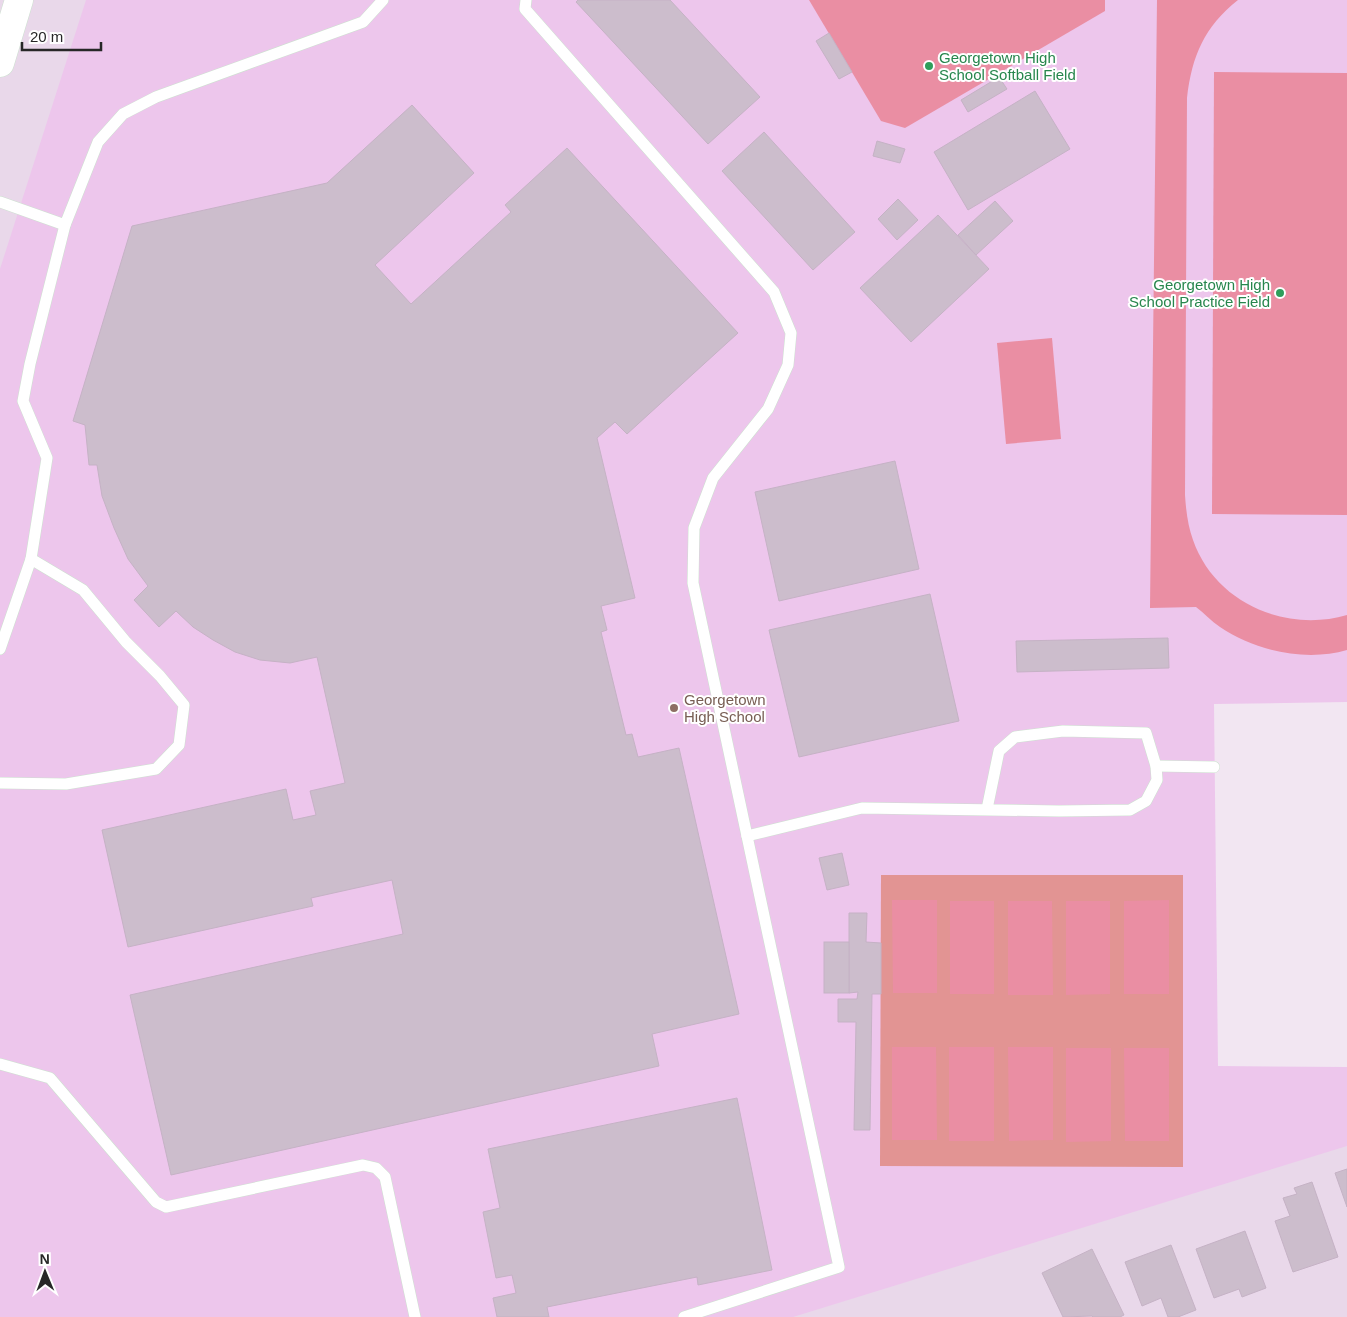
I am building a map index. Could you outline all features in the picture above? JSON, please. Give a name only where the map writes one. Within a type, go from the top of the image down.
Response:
[{"type":"main road","points":[[0,63],[19,0]]},
{"type":"lane","points":[[0,649],[31,559],[47,458],[23,401],[30,364],[65,224],[98,142],[122,114],[156,98],[363,22],[383,0]]},
{"type":"lane","points":[[526,0],[525,8],[774,292],[791,332],[788,365],[768,409],[713,478],[694,528],[693,583],[839,1267],[684,1317]]},
{"type":"lane","points":[[0,202],[65,224]]},
{"type":"lane","points":[[0,783],[66,784],[156,769],[179,745],[184,705],[160,676],[126,642],[83,590],[31,559]]},
{"type":"lane","points":[[747,836],[862,808],[1059,811],[1130,810],[1146,802],[1157,780],[1156,766],[1146,734],[1063,731],[1015,738],[999,751],[987,809]]},
{"type":"lane","points":[[1156,766],[1214,767]]},
{"type":"lane","points":[[0,1064],[50,1078],[156,1202],[166,1207],[364,1165],[376,1168],[385,1177],[416,1317]]},
{"type":"shaded area","name":"Georgetown High School","points":[[86,0],[1347,0],[1347,1146],[793,1317],[0,1317],[0,269]]},
{"type":"shaded area","name":"Georgetown High School Softball Field","points":[[809,0],[1105,0],[1105,11],[905,128],[881,121]]},
{"type":"shaded area","points":[[1157,0],[1238,0],[1216,21],[1202,43],[1192,69],[1187,98],[1185,495],[1191,535],[1203,562],[1218,581],[1235,596],[1255,608],[1277,616],[1300,620],[1324,620],[1347,615],[1347,650],[1315,655],[1281,652],[1265,648],[1234,635],[1217,625],[1196,607],[1150,608]]},
{"type":"shaded area","name":"Georgetown High School Practice Field","points":[[1214,72],[1347,73],[1347,515],[1212,514]]},
{"type":"shaded area","points":[[1052,338],[1061,439],[1006,444],[997,343]]},
{"type":"shaded area","points":[[1347,702],[1347,1067],[1218,1066],[1214,704]]},
{"type":"shaded area","points":[[881,875],[1183,875],[1183,1167],[880,1166]]},
{"type":"shaded area","points":[[892,900],[937,900],[937,993],[893,993]]},
{"type":"shaded area","points":[[1169,900],[1169,994],[1124,994],[1124,901]]},
{"type":"shaded area","points":[[950,901],[994,901],[994,994],[950,994]]},
{"type":"shaded area","points":[[1008,901],[1052,901],[1053,995],[1008,995]]},
{"type":"shaded area","points":[[1066,901],[1110,901],[1110,994],[1066,995]]},
{"type":"shaded area","points":[[892,1047],[936,1047],[937,1140],[892,1140]]},
{"type":"shaded area","points":[[949,1047],[994,1047],[994,1141],[949,1141]]},
{"type":"shaded area","points":[[1008,1047],[1053,1047],[1053,1140],[1009,1141]]},
{"type":"shaded area","points":[[1066,1048],[1111,1048],[1111,1141],[1066,1142]]},
{"type":"shaded area","points":[[1124,1048],[1169,1048],[1169,1141],[1125,1141]]},
{"type":"building","points":[[578,0],[670,0],[760,97],[708,144],[576,2]]},
{"type":"building","points":[[829,33],[852,72],[839,79],[816,41]]},
{"type":"building","points":[[999,77],[1007,89],[968,112],[961,100]]},
{"type":"building","points":[[1035,91],[1070,149],[968,210],[934,152]]},
{"type":"building","name":"Georgetown High School","points":[[412,105],[474,173],[375,265],[411,304],[511,212],[505,205],[567,148],[738,333],[627,434],[615,422],[597,438],[635,598],[601,606],[607,630],[601,632],[626,735],[632,734],[638,757],[679,748],[739,1014],[652,1034],[659,1066],[171,1175],[130,995],[403,934],[392,880],[311,898],[313,906],[128,947],[102,830],[286,789],[293,820],[316,815],[310,791],[345,783],[317,657],[290,663],[260,660],[235,652],[213,640],[193,627],[176,611],[159,627],[134,600],[148,586],[128,559],[114,528],[102,496],[97,465],[89,465],[85,425],[73,421],[132,226],[327,183]]},
{"type":"building","points":[[764,132],[855,232],[813,270],[722,171]]},
{"type":"building","points":[[877,141],[905,149],[900,163],[873,156]]},
{"type":"building","points":[[898,199],[918,220],[897,240],[878,219]]},
{"type":"building","points":[[995,201],[1013,221],[976,255],[958,235]]},
{"type":"building","points":[[938,215],[989,269],[911,342],[860,288]]},
{"type":"building","points":[[895,461],[919,569],[779,601],[755,492]]},
{"type":"building","points":[[930,594],[959,721],[799,757],[769,630]]},
{"type":"building","points":[[1168,638],[1169,668],[1017,672],[1016,641]]},
{"type":"building","points":[[842,853],[849,885],[827,890],[819,858]]},
{"type":"building","points":[[849,913],[867,913],[866,942],[881,943],[881,994],[872,994],[870,1130],[854,1130],[856,1022],[838,1022],[838,999],[857,999],[858,992],[849,993]]},
{"type":"building","points":[[824,942],[849,942],[849,993],[824,993]]},
{"type":"building","points":[[737,1098],[772,1270],[698,1285],[697,1277],[547,1307],[549,1317],[497,1317],[493,1298],[516,1293],[512,1275],[496,1278],[483,1212],[500,1208],[488,1149]]},
{"type":"building","points":[[1347,1169],[1347,1207],[1335,1173]]},
{"type":"building","points":[[1312,1182],[1338,1257],[1293,1272],[1275,1221],[1290,1216],[1283,1198],[1297,1194],[1294,1188]]},
{"type":"building","points":[[1245,1231],[1266,1288],[1242,1297],[1239,1289],[1214,1298],[1196,1249]]},
{"type":"building","points":[[1171,1245],[1196,1310],[1178,1317],[1168,1317],[1161,1298],[1142,1306],[1125,1262]]},
{"type":"building","points":[[1092,1249],[1124,1315],[1120,1317],[1063,1317],[1042,1273]]},
{"type":"place","name":"Georgetown High School Softball Field","points":[[929,66]]},
{"type":"place","name":"Georgetown High School Practice Field","points":[[1280,293]]},
{"type":"place","name":"Georgetown High School","points":[[674,708]]}]
